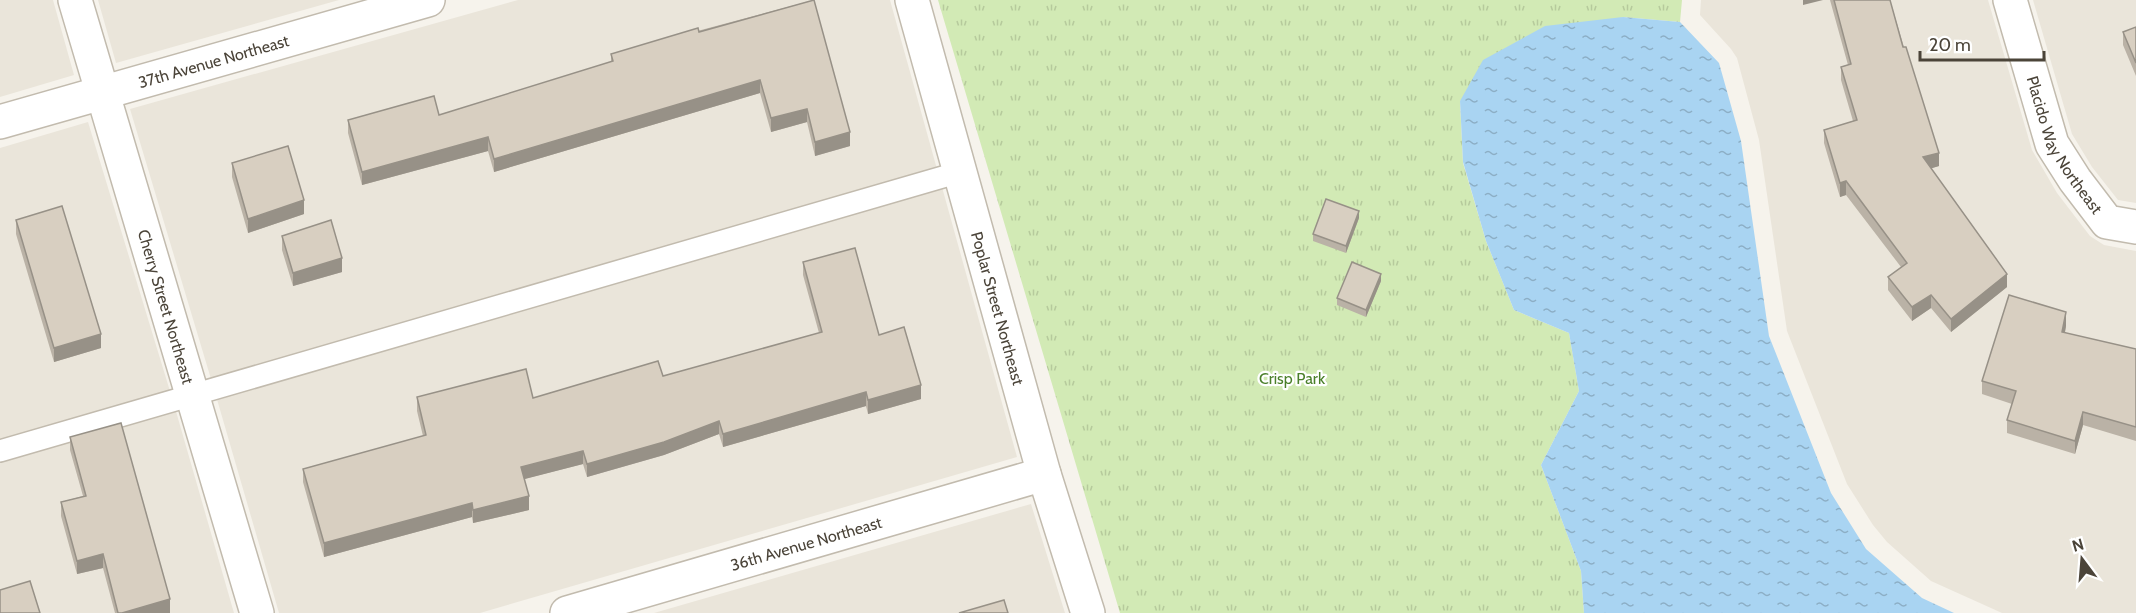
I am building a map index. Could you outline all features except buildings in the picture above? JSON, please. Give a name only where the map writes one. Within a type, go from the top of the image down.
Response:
[{"type":"street","name":"Cherry Street Northeast","points":[[75,0],[194,395],[256,613]]},
{"type":"street","name":"37th Avenue Northeast","points":[[0,122],[428,0]]},
{"type":"street","name":"Poplar Street Northeast","points":[[912,0],[1044,474],[1088,613]]},
{"type":"street","name":"Placido Way Northeast","points":[[2010,0],[2052,144],[2075,180],[2107,222],[2136,227]]},
{"type":"street","name":"36th Avenue Northeast","points":[[567,613],[1044,474]]},
{"type":"lane","points":[[0,452],[960,172]]},
{"type":"shaded area","points":[[0,0],[53,0],[74,75],[0,97]]},
{"type":"shaded area","points":[[98,0],[339,0],[116,63]]},
{"type":"shaded area","points":[[518,0],[890,0],[1017,457],[480,613],[279,613],[130,109]]},
{"type":"shaded area","points":[[1701,0],[1988,0],[2032,150],[2057,193],[2090,236],[2104,245],[2136,251],[2136,613],[2002,613],[1931,581],[1887,542],[1873,525],[1847,484],[1787,331],[1759,140],[1737,58],[1700,15]]},
{"type":"shaded area","points":[[2033,0],[2136,0],[2136,203],[2118,200],[2092,167],[2072,134]]},
{"type":"shaded area","points":[[88,122],[173,401],[234,613],[0,613],[0,148]]},
{"type":"shaded area","points":[[1031,504],[1065,613],[654,613]]},
{"type":"green space","name":"Crisp Park","points":[[938,0],[1682,0],[1680,22],[1623,17],[1460,101],[1463,163],[1486,241],[1514,310],[1569,333],[1579,391],[1541,465],[1581,571],[1584,613],[1120,613]]},
{"type":"water","points":[[1623,17],[1680,22],[1719,63],[1741,141],[1769,336],[1831,493],[1866,549],[1922,598],[1954,613],[1584,613],[1581,571],[1541,465],[1579,391],[1569,333],[1514,310],[1486,241],[1463,162],[1460,101],[1483,60],[1545,26]]}]
